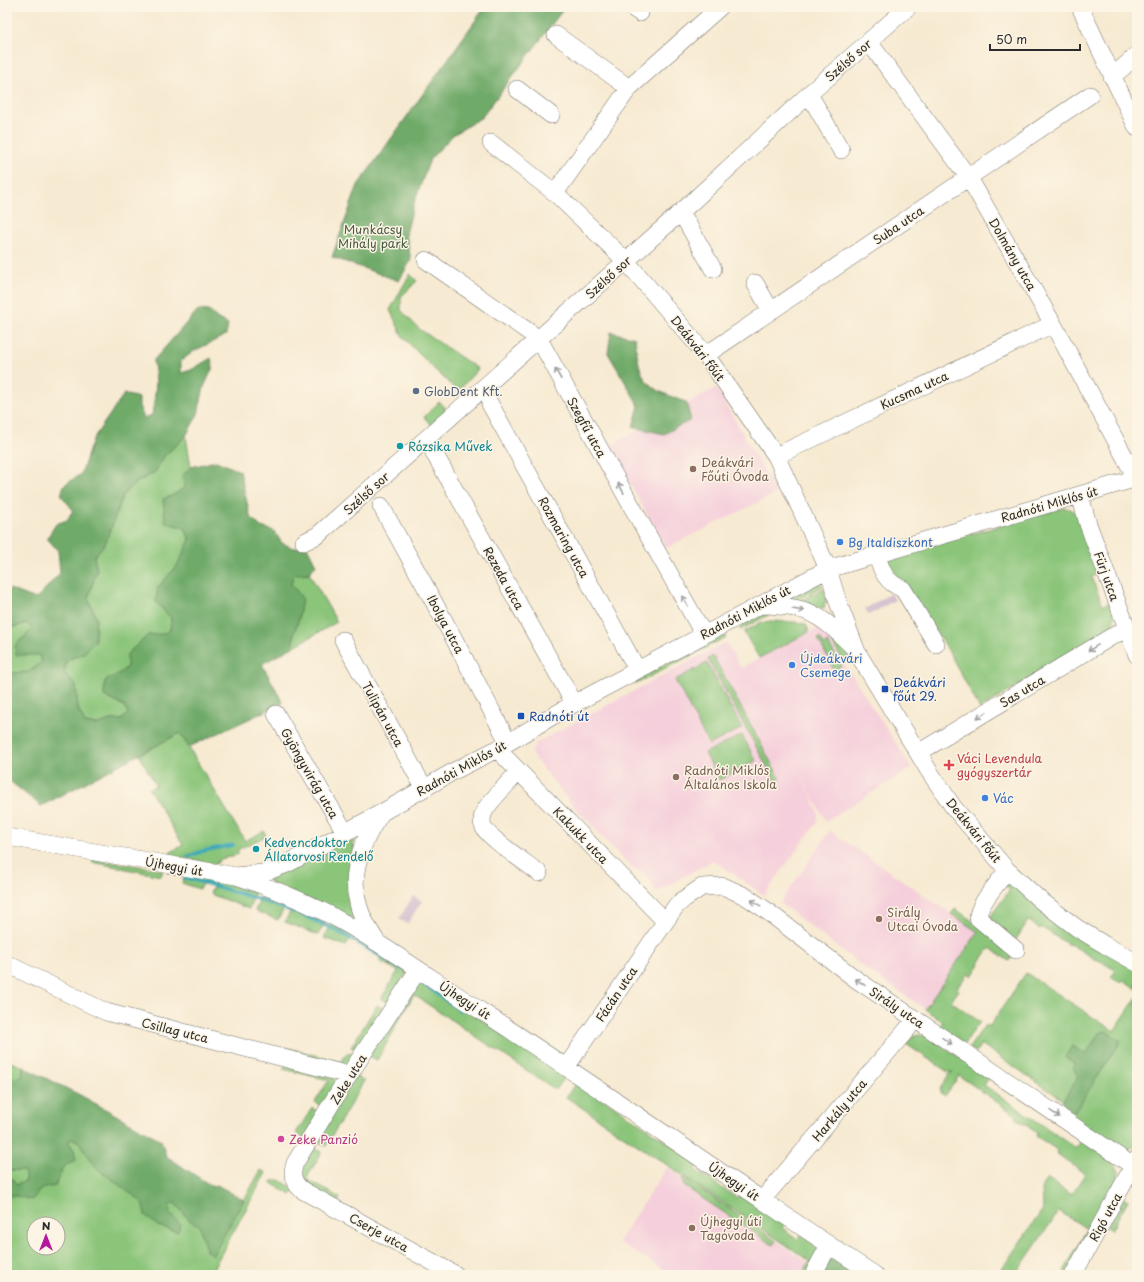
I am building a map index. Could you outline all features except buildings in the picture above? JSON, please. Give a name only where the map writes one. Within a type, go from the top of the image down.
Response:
[{"type":"street","points":[[555,193],[629,88],[720,7]]},
{"type":"street","name":"Szélső sor","points":[[304,542],[318,535],[539,339],[809,94],[908,7]]},
{"type":"street","points":[[1080,7],[1137,128]]},
{"type":"street","points":[[556,35],[629,88]]},
{"type":"street","name":"Dolmány utca","points":[[869,42],[969,178],[1053,324],[1137,478]]},
{"type":"street","points":[[1112,77],[1137,55]]},
{"type":"street","points":[[517,89],[552,115]]},
{"type":"street","points":[[809,94],[840,150]]},
{"type":"street","name":"Suba utca","points":[[706,355],[1090,95]]},
{"type":"street","name":"Deákvári főút","points":[[491,144],[555,193],[626,261],[706,355],[776,456],[828,569],[838,602],[857,652],[918,753],[954,808],[1007,870],[1040,900],[1077,928],[1137,963]]},
{"type":"street","points":[[680,212],[713,269]]},
{"type":"street","name":"Szegfű utca","points":[[426,260],[539,339],[704,635]]},
{"type":"street","points":[[755,283],[771,311]]},
{"type":"street","name":"Kucsma utca","points":[[776,456],[1053,324]]},
{"type":"street","name":"Rozmaring utca","points":[[490,404],[638,669]]},
{"type":"street","name":"Rezeda utca","points":[[434,454],[574,703]]},
{"type":"street","name":"Radnóti Miklós út","points":[[236,876],[263,873],[278,868],[381,813],[574,703],[828,569],[1137,478]]},
{"type":"street","name":"Fürj utca","points":[[1080,495],[1088,524],[1137,655]]},
{"type":"street","name":"Ibolya utca","points":[[382,506],[452,635],[502,745]]},
{"type":"street","points":[[876,554],[886,580],[903,589],[936,644]]},
{"type":"street","points":[[817,617],[825,617],[830,614],[838,602]]},
{"type":"street","name":"Deákvári főút","points":[[760,605],[772,605],[805,611],[817,617],[835,630],[857,652]]},
{"type":"street","name":"Sas utca","points":[[918,753],[1111,637],[1127,629]]},
{"type":"street","name":"Tulipán utca","points":[[343,640],[424,788]]},
{"type":"street","name":"Gyöngyvirág utca","points":[[276,714],[345,832]]},
{"type":"street","name":"Kakukk utca","points":[[502,745],[520,771],[665,921]]},
{"type":"street","points":[[520,771],[484,811],[482,819],[484,829],[491,836],[539,873]]},
{"type":"street","name":"Radnóti Miklós út","points":[[377,942],[368,928],[357,902],[356,879],[362,845],[381,813]]},
{"type":"street","name":"Újhegyi út","points":[[7,837],[236,876],[304,902],[377,942],[567,1066],[762,1200],[875,1275]]},
{"type":"street","points":[[1007,870],[983,903],[978,912],[978,918],[1016,950]]},
{"type":"street","name":"Sirály utca","points":[[665,921],[676,906],[702,888],[723,886],[745,896],[857,980],[915,1020],[1135,1162]]},
{"type":"street","name":"Fácán utca","points":[[567,1066],[665,921]]},
{"type":"street","name":"Csillag utca","points":[[7,964],[106,1012],[350,1075]]},
{"type":"street","name":"Zeke utca","points":[[302,1190],[293,1180],[293,1169],[296,1163],[350,1075],[418,970]]},
{"type":"street","name":"Harkály utca","points":[[762,1200],[915,1020]]},
{"type":"street","name":"Rigó utca","points":[[1073,1275],[1135,1162]]},
{"type":"street","name":"Cserje utca","points":[[302,1190],[456,1275]]},
{"type":"street","points":[[813,1275],[829,1245]]},
{"type":"shaded area","name":"Deákvári Főúti Óvoda","points":[[716,388],[777,493],[666,548],[609,446]]},
{"type":"shaded area","points":[[891,593],[895,600],[869,615],[865,609]]},
{"type":"shaded area","name":"Radnóti Miklós Általános Iskola","points":[[815,629],[823,631],[912,768],[826,821],[776,731],[814,801],[813,802],[818,812],[818,821],[764,895],[713,860],[656,892],[648,875],[630,866],[575,808],[531,754],[536,743],[726,642],[741,668]]},
{"type":"shaded area","name":"Sirály Utcai Óvoda","points":[[830,831],[978,932],[925,1009],[866,969],[780,903]]},
{"type":"shaded area","points":[[413,896],[422,901],[407,924],[399,919]]},
{"type":"shaded area","name":"Újhegyi úti Tagóvoda","points":[[667,1167],[809,1263],[802,1275],[673,1275],[618,1242]]},
{"type":"green space","name":"Munkácsy Mihály park","points":[[485,7],[565,7],[482,117],[453,135],[430,159],[414,203],[406,234],[411,260],[399,281],[332,257],[358,185]]},
{"type":"green space","points":[[410,274],[417,281],[401,297],[401,310],[418,328],[478,369],[458,391],[403,337],[390,310]]},
{"type":"green space","points":[[198,310],[209,311],[218,319],[228,324],[226,335],[194,351],[181,361],[181,373],[191,370],[211,358],[213,367],[204,387],[198,414],[186,436],[165,455],[155,472],[136,483],[123,495],[106,542],[94,557],[97,570],[88,598],[96,618],[95,642],[84,653],[67,660],[64,672],[76,686],[78,709],[85,723],[97,725],[110,720],[122,720],[128,713],[124,706],[104,696],[105,681],[120,673],[127,667],[127,654],[148,635],[163,634],[170,630],[171,618],[156,602],[158,587],[177,566],[190,540],[185,528],[165,522],[163,499],[175,494],[185,487],[182,476],[191,467],[216,461],[240,471],[250,516],[261,527],[274,531],[282,543],[293,548],[307,547],[316,565],[309,573],[294,574],[291,584],[302,598],[299,618],[294,633],[293,647],[262,664],[283,703],[189,747],[180,733],[41,806],[7,779],[7,669],[13,673],[29,672],[42,662],[39,655],[16,655],[15,645],[32,629],[27,623],[7,629],[7,592],[10,589],[36,599],[60,573],[58,551],[47,538],[56,524],[67,520],[73,510],[61,495],[64,485],[81,474],[93,439],[124,394],[139,398],[139,406],[144,418],[152,415],[156,381],[153,361]]},
{"type":"green space","points":[[611,332],[635,338],[642,374],[653,387],[672,397],[686,402],[691,420],[664,434],[633,427],[639,406],[608,353]]},
{"type":"green space","points":[[439,402],[445,407],[444,414],[431,425],[424,417]]},
{"type":"green space","points":[[186,436],[191,467],[182,476],[185,487],[172,498],[167,506],[165,522],[185,528],[190,540],[177,566],[158,587],[156,602],[171,618],[170,630],[163,634],[148,635],[127,667],[120,673],[105,681],[104,696],[124,706],[128,713],[122,720],[110,720],[97,725],[85,723],[78,709],[76,686],[64,672],[67,660],[84,653],[96,618],[88,598],[97,570],[94,557],[106,542],[123,495],[136,483],[155,472],[165,455]]},
{"type":"green space","points":[[1063,508],[1072,510],[1078,516],[1100,573],[1091,577],[1103,605],[1111,602],[1115,613],[1113,623],[1109,630],[980,709],[943,641],[883,559]]},
{"type":"green space","points":[[309,573],[337,622],[293,647],[294,633],[299,618],[291,584],[294,574]]},
{"type":"green space","points":[[820,583],[823,586],[790,602],[788,596]]},
{"type":"green space","points":[[824,588],[827,598],[825,607],[819,609],[800,601]]},
{"type":"green space","points":[[772,613],[740,630],[744,622],[750,617]]},
{"type":"green space","points":[[770,621],[806,624],[809,632],[759,658],[744,632],[760,623]]},
{"type":"green space","points":[[27,623],[32,629],[15,645],[40,655],[42,662],[29,672],[13,673],[7,669],[7,629]]},
{"type":"green space","points":[[832,632],[848,651],[848,659],[845,663],[827,635]]},
{"type":"green space","points":[[720,635],[726,637],[636,684],[635,680]]},
{"type":"green space","points":[[820,638],[824,645],[828,643],[842,666],[834,670],[818,639]]},
{"type":"green space","points":[[713,656],[780,779],[775,781],[708,659]]},
{"type":"green space","points":[[707,663],[742,728],[709,745],[675,680]]},
{"type":"green space","points":[[180,733],[245,841],[264,831],[266,836],[237,850],[239,854],[221,859],[216,864],[166,855],[183,845],[149,789],[156,785],[139,755]]},
{"type":"green space","points":[[742,735],[756,761],[719,780],[705,753]]},
{"type":"green space","points":[[348,839],[353,840],[354,846],[357,921],[270,883],[270,877]]},
{"type":"green space","points":[[93,859],[163,870],[161,876],[92,862]]},
{"type":"green space","points":[[185,874],[210,879],[208,885],[203,884],[199,889],[182,883]]},
{"type":"green space","points":[[1004,876],[1137,969],[1137,989],[1123,980],[1120,983],[1111,976],[1115,970],[1099,960],[1098,961],[1041,927],[1040,929],[1028,921],[1015,941],[983,911],[990,917],[1010,890],[999,881]]},
{"type":"green space","points":[[216,880],[255,892],[249,909],[210,894]]},
{"type":"green space","points":[[262,894],[286,904],[278,920],[255,911]]},
{"type":"green space","points":[[293,906],[326,921],[318,935],[285,922]]},
{"type":"green space","points":[[955,909],[970,919],[1013,956],[1009,961],[990,948],[972,976],[968,973],[957,988],[959,990],[951,1001],[980,1022],[964,1044],[939,1027],[943,1022],[925,1009],[978,932],[951,914]]},
{"type":"green space","points":[[332,923],[353,934],[346,946],[324,938]]},
{"type":"green space","points":[[384,953],[406,969],[407,973],[390,1004],[381,999],[398,971],[379,961]]},
{"type":"green space","points":[[1026,973],[1114,1031],[1137,997],[1137,1142],[1131,1149],[1125,1151],[1057,1109],[1063,1100],[981,1044],[976,1052],[969,1048],[985,1025],[989,1027]]},
{"type":"green space","points":[[419,980],[567,1074],[556,1090],[414,995],[377,1060],[368,1055]]},
{"type":"green space","points":[[377,1005],[386,1010],[359,1051],[351,1047]]},
{"type":"green space","points":[[1106,1031],[1121,1041],[1074,1113],[1061,1104],[1078,1076],[1074,1070],[1074,1063],[1065,1057],[1072,1046],[1086,1054],[1099,1033]]},
{"type":"green space","points":[[913,1036],[927,1036],[990,1077],[984,1085],[1076,1148],[1082,1140],[1105,1155],[1114,1164],[1119,1176],[1067,1273],[1064,1271],[1087,1229],[1059,1211],[1015,1275],[989,1275],[998,1274],[1043,1209],[1042,1186],[1047,1178],[1071,1195],[1085,1174],[1056,1153],[1057,1150],[1036,1136],[1037,1133],[1016,1118],[1017,1116],[958,1075],[959,1076],[945,1096],[941,1093],[940,1089],[950,1073],[953,1072],[948,1072],[906,1044]]},
{"type":"green space","points":[[288,1048],[341,1062],[348,1052],[356,1056],[347,1067],[287,1054]]},
{"type":"green space","points":[[7,1060],[23,1067],[22,1077],[7,1079]]},
{"type":"green space","points":[[287,1063],[334,1078],[337,1083],[324,1108],[315,1102],[329,1080],[283,1069]]},
{"type":"green space","points":[[23,1067],[80,1095],[161,1140],[166,1156],[213,1187],[217,1185],[244,1200],[213,1255],[206,1251],[199,1225],[189,1220],[175,1203],[169,1206],[170,1213],[180,1224],[178,1232],[158,1226],[145,1215],[142,1202],[98,1169],[79,1142],[73,1139],[68,1141],[74,1150],[76,1160],[63,1167],[55,1186],[41,1189],[32,1200],[17,1196],[7,1196],[7,1176],[10,1176],[16,1185],[26,1181],[24,1171],[8,1170],[7,1154],[11,1146],[12,1134],[7,1120],[7,1079],[22,1077]]},
{"type":"green space","points":[[355,1076],[364,1081],[326,1146],[315,1140]]},
{"type":"green space","points":[[577,1081],[699,1163],[695,1170],[737,1198],[742,1191],[786,1221],[782,1228],[798,1239],[802,1233],[819,1247],[808,1275],[802,1275],[810,1261],[566,1097]]},
{"type":"green space","points":[[7,1095],[230,1224],[261,1170],[266,1173],[210,1274],[206,1272],[204,1275],[7,1275]]},
{"type":"green space","points":[[312,1108],[320,1113],[305,1139],[296,1133]]},
{"type":"green space","points":[[310,1145],[322,1152],[306,1179],[340,1198],[337,1204],[304,1187],[298,1165]]},
{"type":"green space","points":[[683,1177],[776,1241],[773,1245],[684,1186],[682,1179]]},
{"type":"green space","points":[[280,1180],[295,1189],[291,1195],[271,1183],[272,1181]]},
{"type":"green space","points":[[1123,1197],[1128,1200],[1111,1230],[1107,1227]]},
{"type":"green space","points":[[831,1255],[840,1258],[837,1263],[847,1269],[850,1265],[866,1275],[820,1275]]},
{"type":"waterway","points":[[187,857],[203,851],[233,845]]},
{"type":"waterway","points":[[185,878],[267,902],[300,914],[331,928],[402,969]]},
{"type":"waterway","points":[[419,981],[460,1010]]},
{"type":"place","name":"GlobDent Kft.","points":[[416,391]]},
{"type":"place","name":"Rózsika Művek","points":[[400,446]]},
{"type":"place","name":"Deákvári Főúti Óvoda","points":[[693,469]]},
{"type":"place","name":"Bg Italdiszkont","points":[[840,542]]},
{"type":"place","name":"Újdeákvári Csemege","points":[[792,665]]},
{"type":"place","name":"Deákvári főút 29.","points":[[885,689]]},
{"type":"place","name":"Radnóti út","points":[[521,716]]},
{"type":"place","name":"Váci Levendula gyógyszertár","points":[[949,765]]},
{"type":"place","name":"Radnóti Miklós Általános Iskola","points":[[676,777]]},
{"type":"place","name":"Vác","points":[[985,798]]},
{"type":"place","name":"Kedvencdoktor Állatorvosi Rendelő","points":[[256,849]]},
{"type":"place","name":"Sirály Utcai Óvoda","points":[[879,919]]},
{"type":"place","name":"Zeke Panzió","points":[[281,1139]]},
{"type":"place","name":"Újhegyi úti Tagóvoda","points":[[692,1228]]}]
